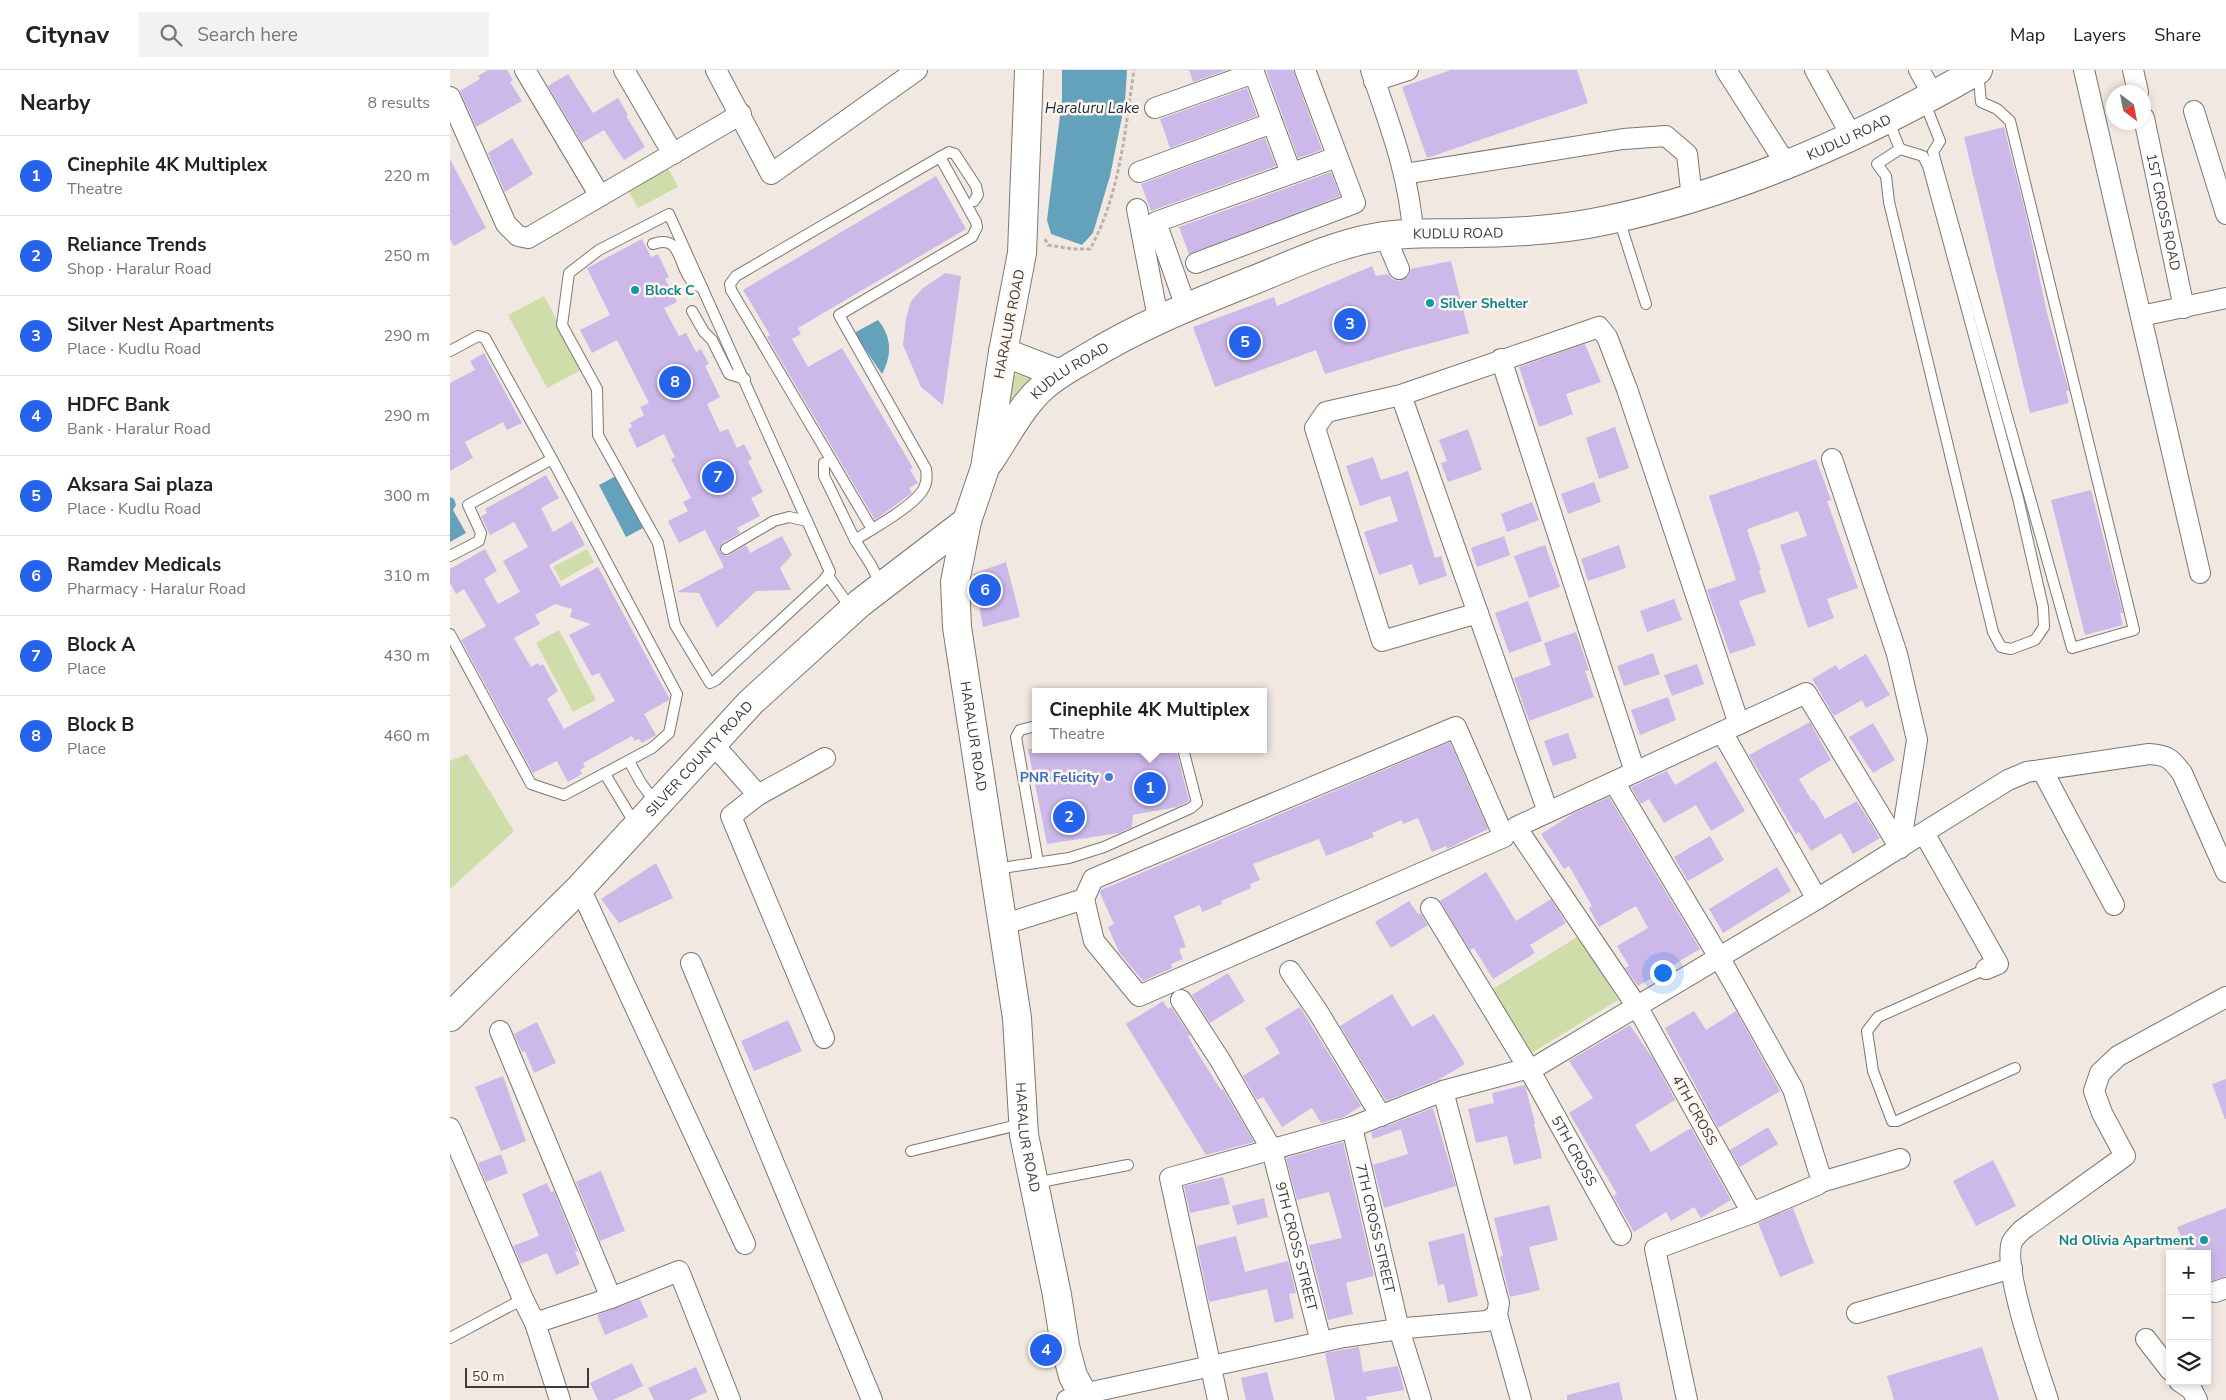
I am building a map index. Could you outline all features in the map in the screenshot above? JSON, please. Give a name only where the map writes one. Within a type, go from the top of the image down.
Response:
[{"type":"street","points":[[525,70],[600,196]]},
{"type":"street","points":[[624,70],[673,154]]},
{"type":"street","points":[[716,70],[771,174],[917,70]]},
{"type":"street","name":"HARALUR ROAD","points":[[1029,70],[1022,253],[1003,352],[985,468],[967,521],[955,582],[957,627],[1017,1018],[1023,1124],[1057,1295],[1064,1346],[1079,1398]]},
{"type":"street","points":[[1196,263],[1354,203],[1305,70]]},
{"type":"street","points":[[1408,70],[1372,76],[1404,174],[1411,205],[1413,234]]},
{"type":"street","points":[[1726,70],[1786,164]]},
{"type":"street","points":[[1815,70],[1851,135]]},
{"type":"street","points":[[1919,70],[1929,105]]},
{"type":"street","name":"KUDLU ROAD","points":[[985,468],[1032,398],[1045,385],[1105,346],[1158,318],[1354,242],[1385,236],[1413,234],[1505,232],[1555,228],[1619,218],[1726,188],[1786,164],[1887,119],[1929,105],[1978,70]]},
{"type":"street","points":[[2084,70],[2200,573]]},
{"type":"street","points":[[2133,70],[2136,85]]},
{"type":"street","points":[[1155,108],[1254,72],[1291,173]]},
{"type":"street","points":[[450,98],[506,224],[518,236],[528,238],[740,114]]},
{"type":"street","points":[[2194,111],[2226,214]]},
{"type":"street","points":[[1139,172],[1272,124]]},
{"type":"street","name":"1ST CROSS ROAD","points":[[2147,130],[2184,308]]},
{"type":"street","points":[[1404,174],[1623,139],[1666,136],[1687,154],[1692,198]]},
{"type":"street","points":[[1186,307],[1156,222],[1337,156]]},
{"type":"street","points":[[1136,209],[1158,318]]},
{"type":"street","points":[[1385,236],[1399,269]]},
{"type":"street","points":[[2141,316],[2226,298]]},
{"type":"street","points":[[1478,613],[1382,640],[1315,428],[1326,412],[1401,395],[1501,359],[1599,327],[1608,337],[1628,389],[1730,728],[1817,899]]},
{"type":"street","points":[[1003,352],[1060,374]]},
{"type":"street","points":[[1501,359],[1635,772]]},
{"type":"street","points":[[1401,395],[1548,812],[1806,693],[1900,848]]},
{"type":"street","points":[[1832,459],[1897,654],[1918,740],[1900,848]]},
{"type":"street","name":"SILVER COUNTY ROAD","points":[[450,1017],[580,888],[751,702],[850,612],[967,521]]},
{"type":"street","points":[[1456,727],[1504,837],[1139,996],[1094,941],[1084,900],[1093,878],[1456,727]]},
{"type":"street","points":[[713,744],[758,795]]},
{"type":"street","points":[[1218,1400],[1209,1366],[1170,1178],[1352,1127],[1443,1092],[1537,1066],[1638,1008],[2008,780],[2027,772],[2149,754],[2171,759],[2182,773],[2226,872]]},
{"type":"street","points":[[824,1038],[731,816],[758,795],[825,758]]},
{"type":"street","points":[[2042,770],[2114,905]]},
{"type":"street","points":[[1614,782],[1719,957],[1793,1089],[1810,1138],[1821,1182]]},
{"type":"street","name":"4TH CROSS","points":[[1548,812],[1516,827],[1638,1008],[1752,1213]]},
{"type":"street","points":[[1924,833],[1998,964],[1986,969]]},
{"type":"street","points":[[580,888],[745,1244]]},
{"type":"street","points":[[1002,925],[1084,900]]},
{"type":"street","name":"5TH CROSS","points":[[1431,908],[1529,1069],[1621,1234]]},
{"type":"street","points":[[691,963],[872,1400]]},
{"type":"street","points":[[1290,971],[1318,1012],[1381,1116]]},
{"type":"street","points":[[2048,1400],[2014,1290],[2012,1242],[2022,1230],[2125,1156],[2102,1113],[2094,1091],[2100,1073],[2118,1056],[2226,997]]},
{"type":"street","name":"9TH CROSS STREET","points":[[1181,1000],[1220,1060],[1272,1150],[1321,1342]]},
{"type":"street","points":[[500,1031],[611,1298]]},
{"type":"street","points":[[1443,1092],[1499,1303],[1497,1315],[1521,1400]]},
{"type":"street","name":"7TH CROSS STREET","points":[[1352,1127],[1399,1329],[1421,1400]]},
{"type":"street","points":[[450,1128],[535,1323],[559,1400]]},
{"type":"street","points":[[1687,1400],[1655,1249],[1752,1213],[1821,1182],[1900,1159]]},
{"type":"street","points":[[1857,1313],[2012,1268]]},
{"type":"street","points":[[535,1323],[611,1298],[679,1271],[730,1400]]},
{"type":"street","points":[[1079,1398],[1209,1366],[1321,1342],[1399,1329],[1487,1320],[1497,1315]]},
{"type":"street","points":[[2146,1340],[2166,1365]]},
{"type":"street","points":[[2185,1385],[2192,1390],[2196,1400]]},
{"type":"lane","points":[[1929,105],[1940,141],[1933,152],[2072,648],[2134,630],[2010,121],[1997,109],[1981,102],[1978,70]]},
{"type":"lane","points":[[1887,119],[1900,150]]},
{"type":"lane","points":[[1900,150],[1924,156],[1928,166],[2018,498],[2041,598],[2044,627],[2035,640],[2011,649],[2001,647],[1992,632],[1889,202],[1886,176],[1877,164],[1900,150]]},
{"type":"lane","points":[[872,529],[731,290],[730,284],[736,276],[949,152],[955,154],[976,186],[978,195],[974,201]]},
{"type":"lane","points":[[855,540],[916,499],[925,488],[926,468],[839,315],[972,237],[976,231],[976,222],[940,157]]},
{"type":"lane","points":[[669,214],[704,289],[830,572],[825,579],[716,680],[710,683],[705,679],[675,625],[658,543],[598,435],[597,389],[562,325],[569,273],[599,250],[669,214]]},
{"type":"lane","points":[[1619,218],[1646,304]]},
{"type":"lane","points":[[653,244],[663,240],[675,247],[690,281],[704,289]]},
{"type":"lane","points":[[692,311],[704,332],[712,340],[729,374],[745,379]]},
{"type":"lane","points":[[450,351],[478,336],[485,338],[552,459],[677,694],[669,733],[652,748],[564,795],[532,784],[450,634]]},
{"type":"lane","points":[[450,556],[479,540],[481,533],[468,505],[552,459]]},
{"type":"lane","points":[[824,464],[824,476],[855,540],[882,586]]},
{"type":"lane","points":[[726,549],[774,521],[789,517],[806,521]]},
{"type":"lane","points":[[825,579],[850,612]]},
{"type":"lane","points":[[1032,727],[1020,730],[1016,737],[1038,862]]},
{"type":"lane","points":[[994,869],[1069,858],[1104,847],[1191,808],[1197,803],[1184,753]]},
{"type":"lane","points":[[629,761],[641,783],[657,804]]},
{"type":"lane","points":[[605,774],[636,826]]},
{"type":"lane","points":[[1986,969],[1878,1016],[1866,1031],[1873,1071],[1892,1121],[1898,1121],[2014,1068]]},
{"type":"lane","points":[[912,1151],[1023,1124]]},
{"type":"lane","points":[[1034,1183],[1128,1165]]},
{"type":"lane","points":[[450,1338],[523,1299]]},
{"type":"path","points":[[1044,237],[1048,244],[1073,249],[1090,249],[1099,233],[1110,204],[1122,148],[1134,70]]},
{"type":"green space","points":[[667,166],[678,187],[638,208],[627,188]]},
{"type":"green space","points":[[544,296],[583,369],[547,388],[508,315]]},
{"type":"green space","points":[[1022,372],[1033,379],[1002,418],[1012,376]]},
{"type":"green space","points":[[587,549],[594,562],[561,581],[553,567]]},
{"type":"green space","points":[[559,630],[596,700],[573,712],[536,643]]},
{"type":"green space","points":[[467,754],[514,831],[450,889],[450,761]]},
{"type":"green space","points":[[1579,936],[1618,1000],[1530,1054],[1491,990]]},
{"type":"water","name":"Haraluru Lake","points":[[1062,70],[1127,70],[1125,102],[1110,176],[1093,233],[1082,245],[1051,234],[1047,220],[1062,100]]},
{"type":"water","points":[[878,320],[886,333],[889,346],[888,360],[882,374],[854,333]]},
{"type":"water","points":[[616,476],[643,528],[626,537],[599,485]]},
{"type":"water","points":[[450,497],[454,499],[456,505],[453,510],[466,533],[450,542]]},
{"type":"building","points":[[488,70],[507,70],[513,80],[510,82],[522,101],[476,127],[460,91],[480,79],[478,76]]},
{"type":"building","points":[[1189,70],[1227,70],[1193,82]]},
{"type":"building","points":[[1266,70],[1293,70],[1322,150],[1298,158]]},
{"type":"building","points":[[1451,70],[1577,70],[1588,103],[1427,158],[1402,87]]},
{"type":"building","points":[[568,74],[593,113],[618,98],[628,115],[626,116],[645,147],[624,160],[604,130],[582,143],[548,86]]},
{"type":"building","points":[[1247,88],[1257,116],[1170,148],[1160,119]]},
{"type":"building","points":[[2004,127],[2026,215],[2047,313],[2069,391],[2066,391],[2069,403],[2030,413],[1964,137]]},
{"type":"building","points":[[512,138],[533,174],[505,192],[488,153]]},
{"type":"building","points":[[1265,138],[1276,166],[1151,211],[1141,184]]},
{"type":"building","points":[[450,159],[486,228],[454,246],[450,239]]},
{"type":"building","points":[[1331,172],[1340,196],[1189,254],[1179,227]]},
{"type":"building","points":[[936,176],[966,229],[798,328],[801,334],[792,339],[808,367],[842,348],[913,468],[910,470],[918,483],[909,488],[912,493],[875,520],[767,337],[770,335],[743,290]]},
{"type":"building","points":[[642,239],[651,257],[658,254],[669,277],[665,279],[677,302],[664,308],[679,336],[686,333],[696,352],[701,349],[709,364],[705,366],[720,397],[707,404],[720,432],[728,429],[737,448],[744,444],[752,459],[748,461],[763,492],[751,498],[760,516],[737,528],[740,533],[722,543],[720,552],[727,556],[746,545],[750,553],[782,536],[792,555],[780,568],[791,590],[756,591],[717,628],[699,593],[677,592],[724,567],[705,530],[679,543],[668,521],[688,511],[683,502],[691,498],[671,459],[675,457],[664,434],[637,448],[628,429],[632,427],[630,423],[644,415],[640,407],[649,403],[617,340],[592,353],[580,330],[610,315],[587,268]]},
{"type":"building","points":[[1451,261],[1469,333],[1325,374],[1316,350],[1215,387],[1193,327],[1274,297],[1277,306],[1372,266],[1376,276],[1388,274],[1392,279],[1398,281],[1408,276],[1411,269]]},
{"type":"building","points":[[945,273],[961,276],[943,405],[921,387],[903,345],[906,318],[911,301],[923,288]]},
{"type":"building","points":[[1585,344],[1601,382],[1566,394],[1573,414],[1539,427],[1519,367]]},
{"type":"building","points":[[484,353],[522,423],[507,430],[503,422],[465,442],[473,458],[450,471],[450,383],[475,370],[470,361]]},
{"type":"building","points":[[1615,427],[1629,468],[1599,479],[1586,438]]},
{"type":"building","points":[[1468,429],[1482,470],[1448,482],[1441,463],[1447,461],[1439,440]]},
{"type":"building","points":[[1373,457],[1381,480],[1408,471],[1435,558],[1441,556],[1447,576],[1419,585],[1412,564],[1379,575],[1364,532],[1398,521],[1390,496],[1360,506],[1346,466]]},
{"type":"building","points":[[1816,459],[1831,500],[1827,501],[1858,588],[1827,599],[1834,618],[1808,628],[1780,545],[1807,536],[1798,511],[1750,528],[1747,530],[1761,570],[1759,571],[1766,592],[1739,601],[1756,645],[1730,654],[1707,590],[1736,580],[1709,496]]},
{"type":"building","points":[[546,475],[559,498],[541,508],[553,532],[572,521],[585,545],[549,565],[561,587],[598,567],[669,698],[669,700],[644,714],[656,735],[642,743],[639,739],[634,741],[632,736],[583,763],[585,767],[580,770],[582,774],[568,782],[557,761],[533,773],[461,640],[486,626],[464,589],[456,594],[450,583],[450,569],[485,549],[497,571],[484,579],[498,604],[520,592],[503,561],[528,547],[514,522],[490,535],[481,516],[487,513],[485,509]],"holes":[[[555,604],[572,609],[570,617],[591,624],[569,635],[592,676],[599,673],[615,701],[564,729],[547,699],[558,691],[543,664],[540,666],[538,663],[531,667],[514,638],[540,624],[535,615]]]},
{"type":"building","points":[[1594,482],[1601,502],[1568,514],[1561,494]]},
{"type":"building","points":[[2091,490],[2123,613],[2120,613],[2123,625],[2085,635],[2051,500]]},
{"type":"building","points":[[1532,502],[1539,520],[1507,532],[1501,514]]},
{"type":"building","points":[[1504,536],[1510,555],[1477,567],[1471,548]]},
{"type":"building","points":[[1545,545],[1560,587],[1529,598],[1514,556]]},
{"type":"building","points":[[1619,545],[1626,568],[1588,581],[1581,559]]},
{"type":"building","points":[[1006,562],[1020,617],[983,627],[973,574]]},
{"type":"building","points":[[1674,599],[1682,620],[1647,632],[1640,611]]},
{"type":"building","points":[[1528,601],[1542,641],[1509,653],[1495,613]]},
{"type":"building","points":[[1576,632],[1589,670],[1585,671],[1594,697],[1529,721],[1514,678],[1551,665],[1544,643]]},
{"type":"building","points":[[1653,653],[1660,674],[1624,686],[1617,666]]},
{"type":"building","points":[[1866,654],[1890,695],[1866,708],[1862,700],[1834,716],[1812,679],[1836,665],[1839,670]]},
{"type":"building","points":[[1697,664],[1704,684],[1672,696],[1664,675]]},
{"type":"building","points":[[1668,697],[1676,720],[1640,735],[1631,710]]},
{"type":"building","points":[[1810,722],[1831,760],[1799,779],[1812,801],[1814,800],[1825,819],[1857,801],[1880,838],[1853,854],[1841,833],[1811,851],[1799,832],[1796,834],[1749,755]]},
{"type":"building","points":[[1873,723],[1895,760],[1873,773],[1849,737]]},
{"type":"building","points":[[1568,733],[1577,758],[1553,766],[1544,741]]},
{"type":"building","points":[[1450,742],[1488,829],[1447,849],[1446,846],[1432,852],[1418,818],[1403,824],[1402,820],[1372,833],[1374,837],[1326,856],[1319,839],[1253,864],[1260,880],[1250,884],[1251,888],[1221,901],[1222,904],[1202,912],[1200,905],[1174,916],[1186,947],[1179,949],[1183,959],[1171,964],[1172,968],[1143,981],[1119,952],[1108,927],[1114,924],[1100,893],[1101,890]]},
{"type":"building","name":"PNR Felicity","points":[[1028,749],[1032,749],[1032,753],[1177,753],[1189,801],[1177,807],[1133,815],[1132,827],[1119,833],[1047,844]]},
{"type":"building","points":[[1716,761],[1745,811],[1711,831],[1696,805],[1664,823],[1649,799],[1641,804],[1631,787],[1667,771],[1675,785]]},
{"type":"building","points":[[1609,797],[1700,949],[1638,986],[1625,968],[1629,966],[1617,946],[1648,928],[1636,906],[1599,927],[1589,908],[1592,906],[1569,866],[1564,869],[1541,834],[1576,812]]},
{"type":"building","points":[[1710,836],[1724,860],[1688,881],[1674,857]]},
{"type":"building","points":[[656,863],[673,898],[619,923],[601,899]]},
{"type":"building","points":[[1777,867],[1791,891],[1723,933],[1709,909]]},
{"type":"building","points":[[1486,872],[1516,921],[1551,899],[1566,923],[1530,945],[1535,953],[1493,979],[1474,948],[1470,950],[1440,901]]},
{"type":"building","points":[[1409,901],[1428,925],[1391,948],[1375,922]]},
{"type":"building","points":[[1228,973],[1245,1001],[1210,1023],[1192,995]]},
{"type":"building","points":[[1392,994],[1412,1027],[1434,1014],[1465,1064],[1438,1080],[1386,1101],[1340,1026]]},
{"type":"building","points":[[1163,1001],[1168,1009],[1171,1007],[1190,1035],[1188,1036],[1195,1049],[1221,1090],[1223,1089],[1254,1142],[1206,1155],[1126,1024]]},
{"type":"building","points":[[1300,1007],[1361,1106],[1344,1117],[1321,1123],[1312,1108],[1282,1127],[1263,1097],[1257,1100],[1243,1076],[1280,1053],[1265,1028]]},
{"type":"building","points":[[1694,1011],[1706,1030],[1736,1011],[1780,1091],[1718,1128],[1665,1028]]},
{"type":"building","points":[[788,1020],[802,1051],[754,1071],[741,1041]]},
{"type":"building","points":[[537,1022],[556,1063],[534,1073],[525,1051],[522,1052],[514,1034]]},
{"type":"building","points":[[1630,1025],[1655,1062],[1675,1100],[1635,1125],[1651,1152],[1691,1128],[1731,1200],[1701,1218],[1694,1207],[1671,1221],[1666,1212],[1634,1232],[1613,1196],[1617,1194],[1569,1113],[1593,1098],[1569,1061]]},
{"type":"building","points":[[503,1076],[526,1141],[501,1151],[475,1087]]},
{"type":"building","points":[[2226,1079],[2226,1119],[2225,1119],[2212,1084]]},
{"type":"building","points":[[1525,1085],[1542,1158],[1514,1165],[1507,1136],[1476,1143],[1468,1109],[1494,1103],[1492,1093]]},
{"type":"building","points":[[1433,1108],[1456,1186],[1384,1208],[1373,1165],[1408,1154],[1401,1129],[1373,1139],[1371,1132]]},
{"type":"building","points":[[1768,1127],[1778,1144],[1740,1167],[1730,1150]]},
{"type":"building","points":[[1343,1142],[1374,1276],[1346,1283],[1353,1314],[1328,1320],[1309,1245],[1342,1238],[1329,1192],[1297,1200],[1286,1158]]},
{"type":"building","points":[[501,1154],[508,1173],[486,1182],[478,1163]]},
{"type":"building","points":[[1993,1160],[2016,1206],[1976,1226],[1953,1181]]},
{"type":"building","points":[[601,1171],[625,1231],[600,1241],[576,1182]]},
{"type":"building","points":[[1223,1177],[1230,1204],[1190,1213],[1184,1186]]},
{"type":"building","points":[[547,1183],[551,1192],[554,1191],[578,1251],[575,1252],[580,1264],[556,1275],[547,1253],[521,1264],[513,1246],[539,1236],[522,1194]]},
{"type":"building","points":[[1264,1198],[1268,1217],[1237,1225],[1232,1206]]},
{"type":"building","points":[[1549,1205],[1558,1240],[1529,1247],[1540,1290],[1510,1297],[1500,1257],[1503,1256],[1494,1218]]},
{"type":"building","points":[[1793,1208],[1814,1263],[1780,1277],[1758,1223]]},
{"type":"building","name":"Nd Olivia Apartment","points":[[2226,1208],[2226,1276],[2211,1282],[2211,1250],[2186,1250],[2177,1227]]},
{"type":"building","points":[[1464,1233],[1478,1296],[1448,1303],[1444,1284],[1438,1285],[1428,1242]]},
{"type":"building","points":[[1236,1236],[1245,1272],[1288,1261],[1296,1293],[1289,1294],[1294,1318],[1275,1323],[1267,1289],[1209,1302],[1197,1246]]},
{"type":"building","points":[[640,1299],[648,1317],[605,1335],[597,1315]]},
{"type":"building","points":[[1359,1347],[1363,1372],[1398,1366],[1404,1390],[1366,1397],[1367,1400],[1335,1400],[1325,1353]]},
{"type":"building","points":[[1982,1347],[1999,1400],[1894,1400],[1887,1376]]},
{"type":"building","points":[[632,1363],[643,1386],[613,1400],[598,1400],[590,1383]]},
{"type":"building","points":[[696,1367],[707,1392],[689,1400],[654,1400],[648,1388]]},
{"type":"building","points":[[1267,1372],[1274,1400],[1246,1400],[1241,1378]]},
{"type":"building","points":[[1619,1382],[1623,1400],[1567,1400],[1567,1395]]},
{"type":"place","name":"Block C","points":[[635,290]]},
{"type":"place","name":"Silver Shelter","points":[[1430,303]]},
{"type":"place","name":"Silver Nest Apartments","points":[[1350,324]]},
{"type":"place","name":"Aksara Sai plaza","points":[[1245,342]]},
{"type":"place","name":"Block B","points":[[675,382]]},
{"type":"place","name":"Block A","points":[[718,477]]},
{"type":"place","name":"Ramdev Medicals","points":[[985,590]]},
{"type":"place","name":"PNR Felicity","points":[[1109,777]]},
{"type":"place","name":"Cinephile 4K Multiplex","points":[[1150,788]]},
{"type":"place","name":"Reliance Trends","points":[[1069,817]]},
{"type":"place","name":"Nd Olivia Apartment","points":[[2204,1240]]},
{"type":"place","name":"HDFC Bank","points":[[1046,1350]]}]
